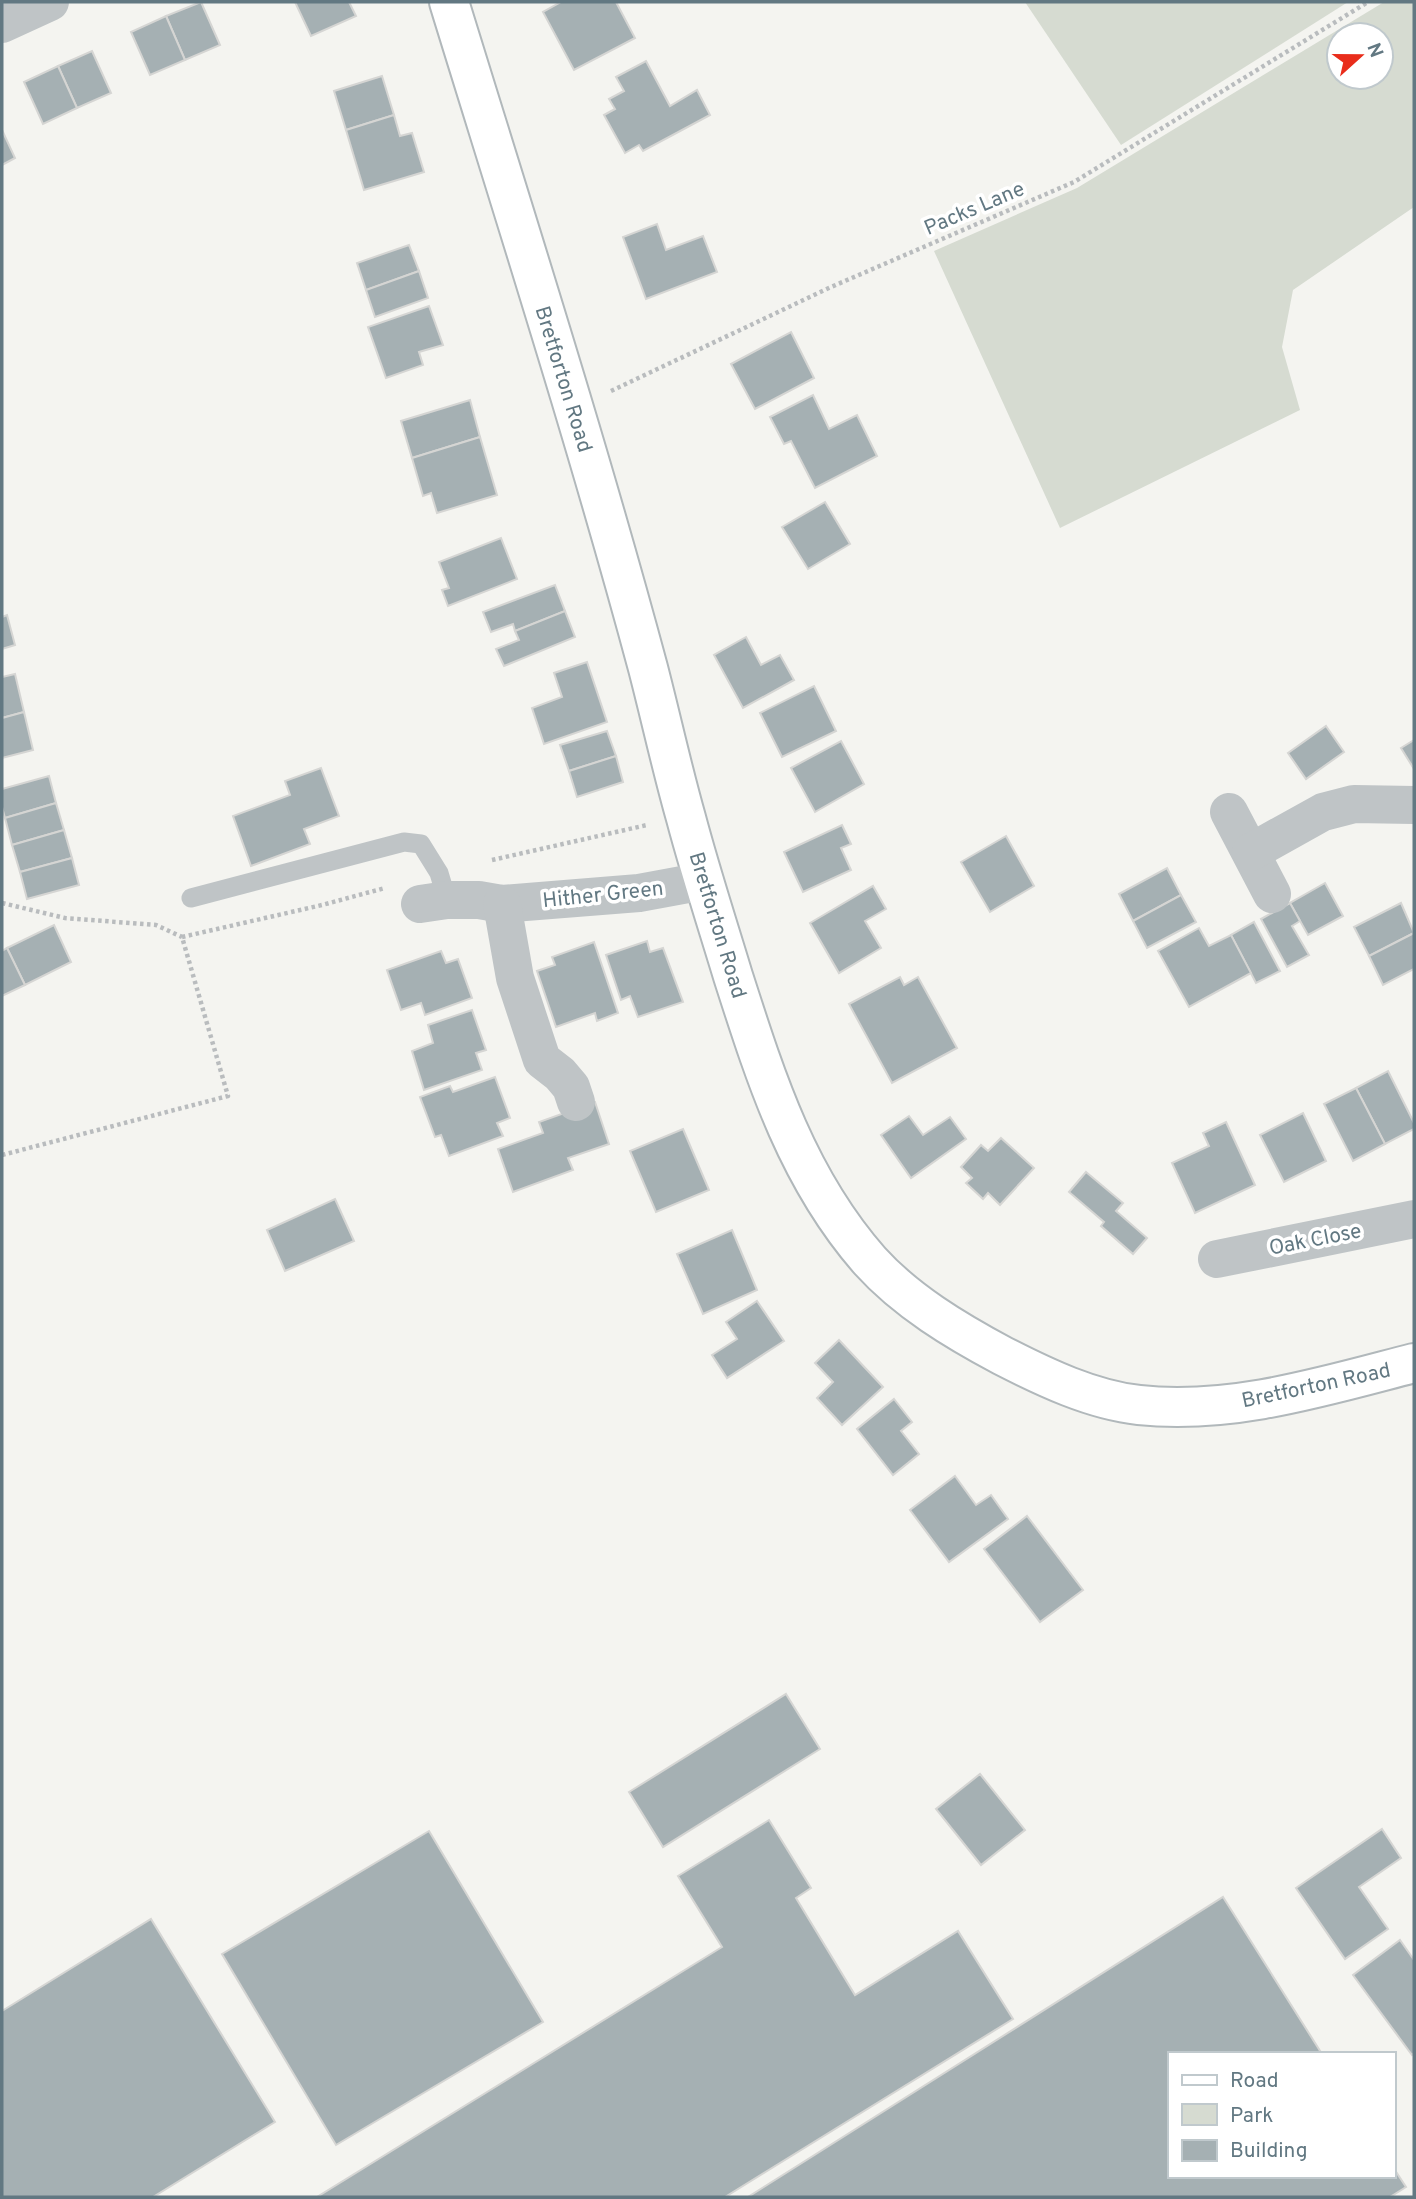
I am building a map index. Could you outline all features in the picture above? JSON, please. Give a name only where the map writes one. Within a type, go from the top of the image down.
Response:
[{"type":"main road","name":"Bretforton Road","points":[[449,2],[573,408],[648,668],[704,881],[751,1033],[780,1115],[819,1190],[845,1230],[874,1265],[958,1332],[1022,1366],[1086,1392],[1135,1405],[1217,1405],[1283,1396],[1414,1363]]},
{"type":"street","points":[[2,24],[50,2]]},
{"type":"street","points":[[1251,852],[1322,812],[1354,804],[1414,805]]},
{"type":"street","points":[[1229,812],[1272,894]]},
{"type":"street","name":"Hither Green","points":[[434,902],[479,900],[502,904],[639,893],[704,881]]},
{"type":"street","points":[[502,904],[515,978],[541,1060],[560,1074],[571,1087],[576,1102]]},
{"type":"street","name":"Oak Close","points":[[1217,1259],[1414,1219]]},
{"type":"lane","points":[[191,898],[404,842],[421,844],[439,873],[434,902]]},
{"type":"path","name":"Packs Lane","points":[[573,408],[831,287],[1074,182],[1368,2]]},
{"type":"path","points":[[2,903],[65,918],[156,925],[182,937]]},
{"type":"path","points":[[2,1155],[228,1096]]},
{"type":"green space","points":[[1025,2],[1348,2],[1121,145]]},
{"type":"green space","points":[[1384,2],[1414,2],[1414,207],[1293,290],[1282,347],[1300,410],[1060,528],[934,251],[1077,188],[1325,38],[1325,91],[1395,91],[1395,21],[1353,21]]},
{"type":"building","points":[[201,2],[220,45],[185,60],[166,16]]},
{"type":"building","points":[[295,2],[349,2],[356,16],[311,36]]},
{"type":"building","points":[[561,2],[616,2],[635,38],[574,70],[543,12]]},
{"type":"building","points":[[166,16],[185,60],[150,75],[131,32]]},
{"type":"building","points":[[92,51],[111,93],[77,108],[58,66]]},
{"type":"building","points":[[646,61],[670,106],[697,90],[710,115],[643,151],[639,145],[625,153],[604,115],[615,109],[609,99],[624,91],[616,77]]},
{"type":"building","points":[[58,66],[77,108],[43,124],[24,82]]},
{"type":"building","points":[[382,76],[394,115],[346,130],[334,91]]},
{"type":"building","points":[[394,115],[400,136],[412,133],[424,172],[364,190],[346,130]]},
{"type":"building","points":[[2,130],[15,158],[2,165]]},
{"type":"building","points":[[657,224],[666,250],[703,236],[717,272],[646,299],[623,237]]},
{"type":"building","points":[[409,245],[419,271],[366,290],[357,263]]},
{"type":"building","points":[[419,271],[428,298],[375,317],[366,290]]},
{"type":"building","points":[[429,306],[443,345],[419,352],[423,365],[386,378],[368,327]]},
{"type":"building","points":[[791,332],[814,378],[755,409],[731,364]]},
{"type":"building","points":[[813,395],[829,429],[857,415],[877,456],[815,488],[791,441],[784,444],[770,417]]},
{"type":"building","points":[[470,400],[480,437],[412,458],[401,421]]},
{"type":"building","points":[[480,437],[497,495],[437,513],[431,493],[423,496],[412,458]]},
{"type":"building","points":[[825,502],[850,544],[808,569],[782,527]]},
{"type":"building","points":[[501,538],[517,579],[448,606],[442,590],[449,588],[439,562]]},
{"type":"building","points":[[555,585],[565,611],[515,631],[513,624],[491,632],[483,612]]},
{"type":"building","points":[[565,611],[575,637],[504,666],[496,649],[519,640],[515,631]]},
{"type":"building","points":[[7,615],[15,645],[2,649],[2,617]]},
{"type":"building","points":[[746,637],[761,665],[780,655],[794,680],[743,708],[714,655]]},
{"type":"building","points":[[587,662],[607,722],[544,744],[532,708],[562,697],[554,673]]},
{"type":"building","points":[[15,674],[24,712],[2,718],[2,677]]},
{"type":"building","points":[[814,686],[836,731],[782,757],[760,713]]},
{"type":"building","points":[[24,712],[33,750],[2,758],[2,718]]},
{"type":"building","points":[[1326,726],[1344,752],[1306,779],[1288,753]]},
{"type":"building","points":[[607,731],[616,756],[569,771],[560,745]]},
{"type":"building","points":[[1414,740],[1414,769],[1401,748]]},
{"type":"building","points":[[841,741],[864,784],[815,812],[791,768]]},
{"type":"building","points":[[616,756],[623,782],[577,797],[569,771]]},
{"type":"building","points":[[321,768],[339,816],[304,829],[310,844],[251,866],[233,816],[290,795],[285,781]]},
{"type":"building","points":[[49,776],[56,803],[5,818],[2,789]]},
{"type":"building","points":[[56,803],[64,830],[12,845],[5,818]]},
{"type":"building","points":[[842,825],[851,844],[841,848],[851,870],[803,892],[784,852]]},
{"type":"building","points":[[64,830],[72,858],[20,872],[12,845]]},
{"type":"building","points":[[1006,836],[1034,886],[990,912],[961,862]]},
{"type":"building","points":[[72,858],[79,885],[27,899],[20,872]]},
{"type":"building","points":[[1167,868],[1181,895],[1133,921],[1119,894]]},
{"type":"building","points":[[1325,883],[1343,916],[1308,935],[1290,903]]},
{"type":"building","points":[[873,886],[886,909],[865,921],[881,948],[839,973],[810,923]]},
{"type":"building","points":[[1181,895],[1196,922],[1147,948],[1133,921]]},
{"type":"building","points":[[1290,903],[1300,921],[1292,926],[1309,955],[1287,967],[1261,919]]},
{"type":"building","points":[[1401,903],[1414,933],[1369,956],[1354,927]]},
{"type":"building","points":[[1254,922],[1280,971],[1256,983],[1231,935]]},
{"type":"building","points":[[54,925],[71,962],[25,985],[7,948]]},
{"type":"building","points":[[1199,928],[1209,946],[1231,935],[1251,973],[1189,1007],[1158,951]]},
{"type":"building","points":[[1414,933],[1414,969],[1383,985],[1369,956]]},
{"type":"building","points":[[647,941],[650,952],[663,948],[683,1002],[638,1017],[630,996],[621,1000],[606,955]]},
{"type":"building","points":[[594,942],[618,1013],[597,1021],[595,1013],[556,1027],[537,971],[555,965],[552,957]]},
{"type":"building","points":[[7,948],[25,985],[2,996],[2,951]]},
{"type":"building","points":[[441,951],[446,963],[458,959],[472,998],[425,1015],[421,1003],[401,1010],[387,970]]},
{"type":"building","points":[[900,977],[904,985],[918,977],[957,1048],[892,1083],[849,1004]]},
{"type":"building","points":[[472,1010],[486,1050],[476,1053],[482,1070],[424,1090],[412,1051],[433,1043],[428,1025]]},
{"type":"building","points":[[1388,1071],[1414,1123],[1414,1129],[1385,1144],[1356,1088]]},
{"type":"building","points":[[495,1077],[510,1118],[497,1123],[503,1136],[449,1156],[441,1135],[435,1137],[420,1097],[450,1086],[453,1092]]},
{"type":"building","points":[[1356,1088],[1385,1144],[1353,1161],[1324,1104]]},
{"type":"building","points":[[595,1102],[609,1144],[568,1158],[573,1170],[513,1192],[498,1149],[543,1133],[539,1122]]},
{"type":"building","points":[[1303,1113],[1326,1161],[1284,1182],[1260,1135]]},
{"type":"building","points":[[909,1116],[923,1135],[950,1117],[966,1139],[911,1178],[881,1135]]},
{"type":"building","points":[[1226,1122],[1255,1185],[1195,1213],[1172,1163],[1209,1146],[1203,1133]]},
{"type":"building","points":[[683,1129],[709,1190],[656,1212],[630,1151]]},
{"type":"building","points":[[1001,1138],[1034,1168],[1000,1205],[988,1193],[983,1199],[966,1183],[972,1178],[961,1167],[981,1145],[988,1151]]},
{"type":"building","points":[[1086,1172],[1123,1203],[1116,1211],[1147,1238],[1133,1254],[1101,1226],[1104,1222],[1069,1192]]},
{"type":"building","points":[[335,1199],[354,1241],[285,1271],[267,1230]]},
{"type":"building","points":[[732,1230],[757,1290],[703,1314],[677,1254]]},
{"type":"building","points":[[757,1301],[784,1341],[727,1378],[712,1355],[737,1339],[726,1322]]},
{"type":"building","points":[[839,1340],[883,1387],[842,1425],[817,1398],[833,1382],[815,1363]]},
{"type":"building","points":[[894,1399],[912,1422],[901,1431],[919,1454],[893,1475],[857,1429]]},
{"type":"building","points":[[955,1476],[976,1505],[991,1495],[1008,1519],[949,1562],[910,1510]]},
{"type":"building","points":[[1027,1516],[1083,1590],[1040,1622],[984,1549]]},
{"type":"building","points":[[786,1694],[820,1749],[663,1847],[629,1792]]},
{"type":"building","points":[[980,1774],[1025,1830],[981,1865],[936,1809]]},
{"type":"building","points":[[769,1820],[811,1888],[796,1898],[855,1995],[958,1931],[1013,2019],[725,2197],[317,2197],[722,1947],[678,1876]]},
{"type":"building","points":[[1382,1829],[1401,1858],[1359,1887],[1388,1929],[1345,1959],[1296,1888]]},
{"type":"building","points":[[429,1831],[543,2022],[336,2145],[222,1954]]},
{"type":"building","points":[[1223,1897],[1321,2052],[1168,2052],[1168,2178],[1395,2178],[1395,2170],[1406,2187],[1390,2197],[748,2197]]},
{"type":"building","points":[[151,1919],[275,2122],[153,2197],[2,2197],[2,2011]]},
{"type":"building","points":[[1400,1940],[1414,1960],[1412,2055],[1353,1975]]}]
